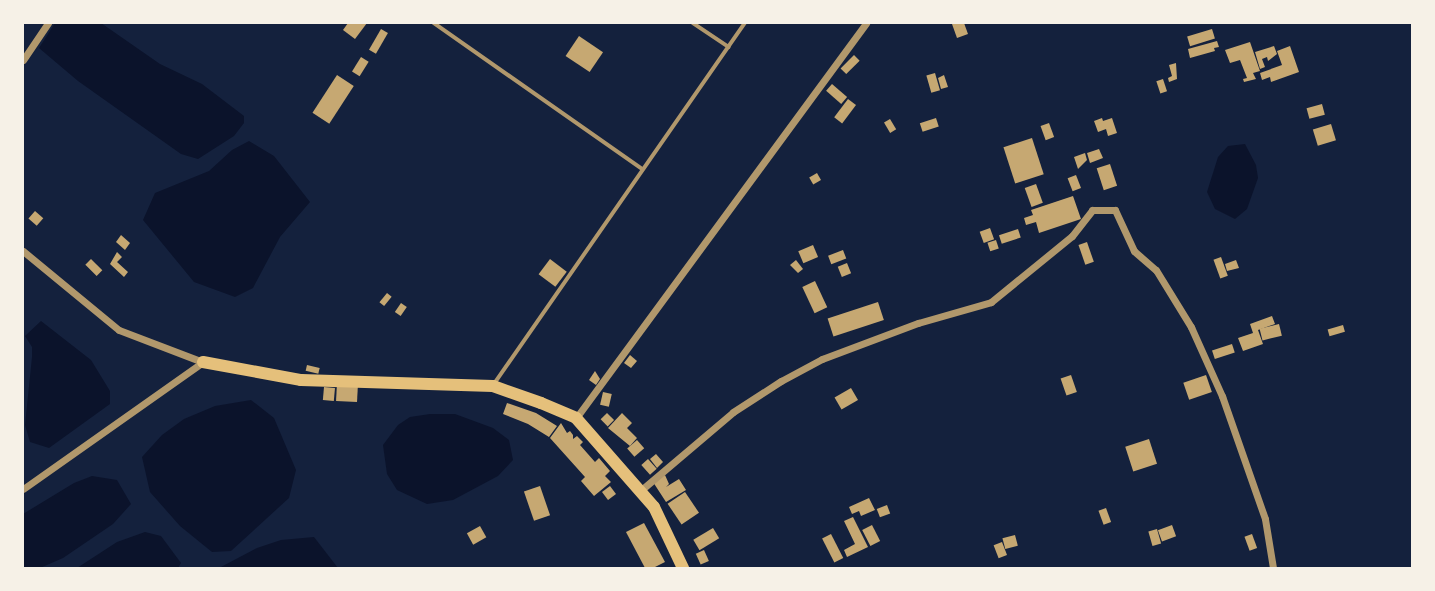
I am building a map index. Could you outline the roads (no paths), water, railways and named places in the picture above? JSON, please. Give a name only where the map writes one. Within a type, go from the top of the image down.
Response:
[{"type":"main road","points":[[203,362],[301,380],[493,386],[576,418],[654,507],[683,568]]},
{"type":"street","points":[[23,60],[48,23]]},
{"type":"street","points":[[576,418],[866,23]]},
{"type":"street","points":[[640,491],[733,412],[781,381],[822,359],[918,323],[991,302],[1072,236],[1092,210],[1115,210],[1134,251],[1156,270],[1191,327],[1222,396],[1265,519],[1273,568]]},
{"type":"street","points":[[23,251],[119,330],[203,362]]},
{"type":"street","points":[[23,489],[203,362]]},
{"type":"lane","points":[[434,23],[641,168]]},
{"type":"lane","points":[[692,23],[729,47]]},
{"type":"lane","points":[[493,386],[641,168],[745,23]]},
{"type":"water","points":[[55,23],[101,23],[160,64],[202,84],[244,116],[244,123],[234,136],[198,159],[181,154],[78,81],[39,48]]},
{"type":"water","points":[[249,141],[274,156],[310,202],[280,237],[253,288],[235,297],[194,282],[143,220],[155,193],[209,171],[232,150]]},
{"type":"water","points":[[1245,144],[1256,165],[1258,178],[1247,209],[1235,219],[1215,209],[1207,192],[1218,157],[1228,146]]},
{"type":"water","points":[[41,321],[91,360],[110,391],[110,404],[49,448],[30,442],[25,425],[32,347],[25,336]]},
{"type":"water","points":[[251,400],[274,418],[296,470],[289,498],[231,551],[212,552],[180,526],[150,492],[142,457],[162,435],[184,419],[215,406]]},
{"type":"water","points":[[455,414],[493,428],[509,440],[513,460],[498,476],[453,500],[427,504],[397,490],[387,474],[383,445],[398,425],[410,417]]},
{"type":"water","points":[[92,476],[117,480],[131,504],[113,524],[63,558],[40,568],[23,568],[23,514],[74,483]]},
{"type":"water","points":[[145,532],[161,536],[181,563],[178,568],[77,568],[117,542]]},
{"type":"water","points":[[314,537],[338,568],[219,568],[257,548],[281,540]]}]
